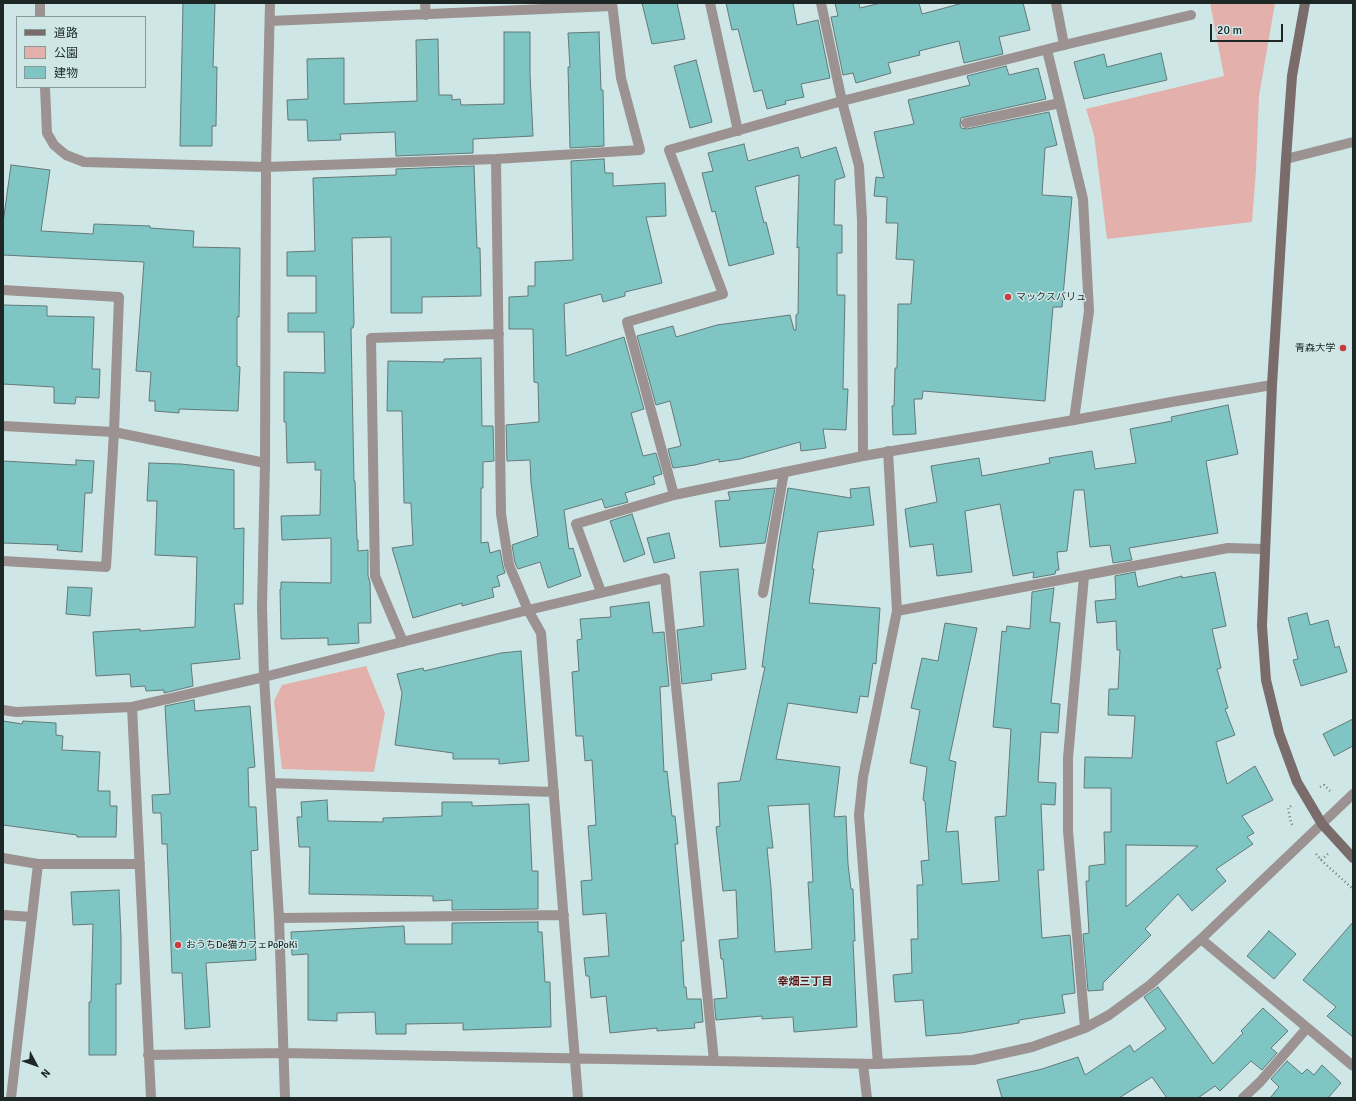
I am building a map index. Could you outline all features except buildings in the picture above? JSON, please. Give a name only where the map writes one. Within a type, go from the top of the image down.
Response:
[{"type":"street","points":[[40,3],[40,16]]},
{"type":"street","points":[[270,3],[266,167],[265,463],[262,607],[264,677],[279,918],[282,1053],[285,1098]]},
{"type":"street","points":[[425,3],[426,15]]},
{"type":"street","points":[[710,3],[738,130]]},
{"type":"street","points":[[821,3],[842,101],[859,166],[862,220],[863,456]]},
{"type":"street","points":[[1056,3],[1064,45]]},
{"type":"street","points":[[1305,3],[1292,76],[1286,159],[1272,385],[1262,626],[1266,680],[1279,733],[1297,782],[1322,824],[1353,858]]},
{"type":"street","points":[[45,88],[48,133],[54,145],[66,155],[84,162],[266,167],[496,159],[640,150],[621,78],[612,5],[426,15],[270,21]]},
{"type":"street","points":[[674,495],[627,322],[723,294],[669,150],[842,101],[1064,45],[1191,15]]},
{"type":"street","points":[[1047,50],[1082,199],[1088,311],[1074,420]]},
{"type":"street","points":[[966,124],[1060,103]]},
{"type":"street","points":[[1286,159],[1353,142]]},
{"type":"street","points":[[496,159],[501,514],[509,565],[528,610],[541,633],[578,1098]]},
{"type":"street","points":[[3,290],[119,297],[114,432],[106,567],[3,561]]},
{"type":"street","points":[[403,642],[375,576],[371,338],[499,334]]},
{"type":"street","points":[[601,592],[576,524],[674,495],[888,451],[1272,385]]},
{"type":"street","points":[[3,426],[114,432],[265,463]]},
{"type":"street","points":[[878,1064],[859,815],[863,777],[897,611],[888,451]]},
{"type":"street","points":[[763,593],[784,472]]},
{"type":"street","points":[[897,611],[1228,548],[1264,549]]},
{"type":"street","points":[[1084,576],[1068,758],[1068,832],[1085,1028]]},
{"type":"street","points":[[3,710],[16,712],[132,707],[264,677],[528,610],[665,578],[686,773],[714,1061]]},
{"type":"street","points":[[132,707],[151,1098]]},
{"type":"street","points":[[271,783],[554,792]]},
{"type":"street","points":[[148,1055],[282,1053],[863,1064],[973,1060],[1032,1047],[1085,1028],[1109,1016],[1150,985],[1201,939],[1353,794]]},
{"type":"street","points":[[3,858],[38,864],[140,864]]},
{"type":"street","points":[[11,1098],[38,864]]},
{"type":"street","points":[[3,915],[32,918]]},
{"type":"street","points":[[279,918],[564,915]]},
{"type":"street","points":[[1201,939],[1353,1066]]},
{"type":"street","points":[[1243,1098],[1260,1082],[1307,1028]]},
{"type":"street","points":[[863,1064],[867,1098]]},
{"type":"path","points":[[1321,860],[1353,889]]},
{"type":"green space","points":[[1210,3],[1275,3],[1259,96],[1252,222],[1107,239],[1094,135],[1086,109],[1224,76]]},
{"type":"green space","points":[[366,666],[385,713],[374,772],[282,769],[274,701],[282,685]]},
{"type":"place","name":"マックスバリュ","points":[[1008,297]]},
{"type":"place","name":"青森大学","points":[[1343,348]]},
{"type":"place","name":"おうちDe猫カフェPoPoKi","points":[[178,945]]},
{"type":"district","name":"幸畑三丁目","points":[[805,982]]}]
